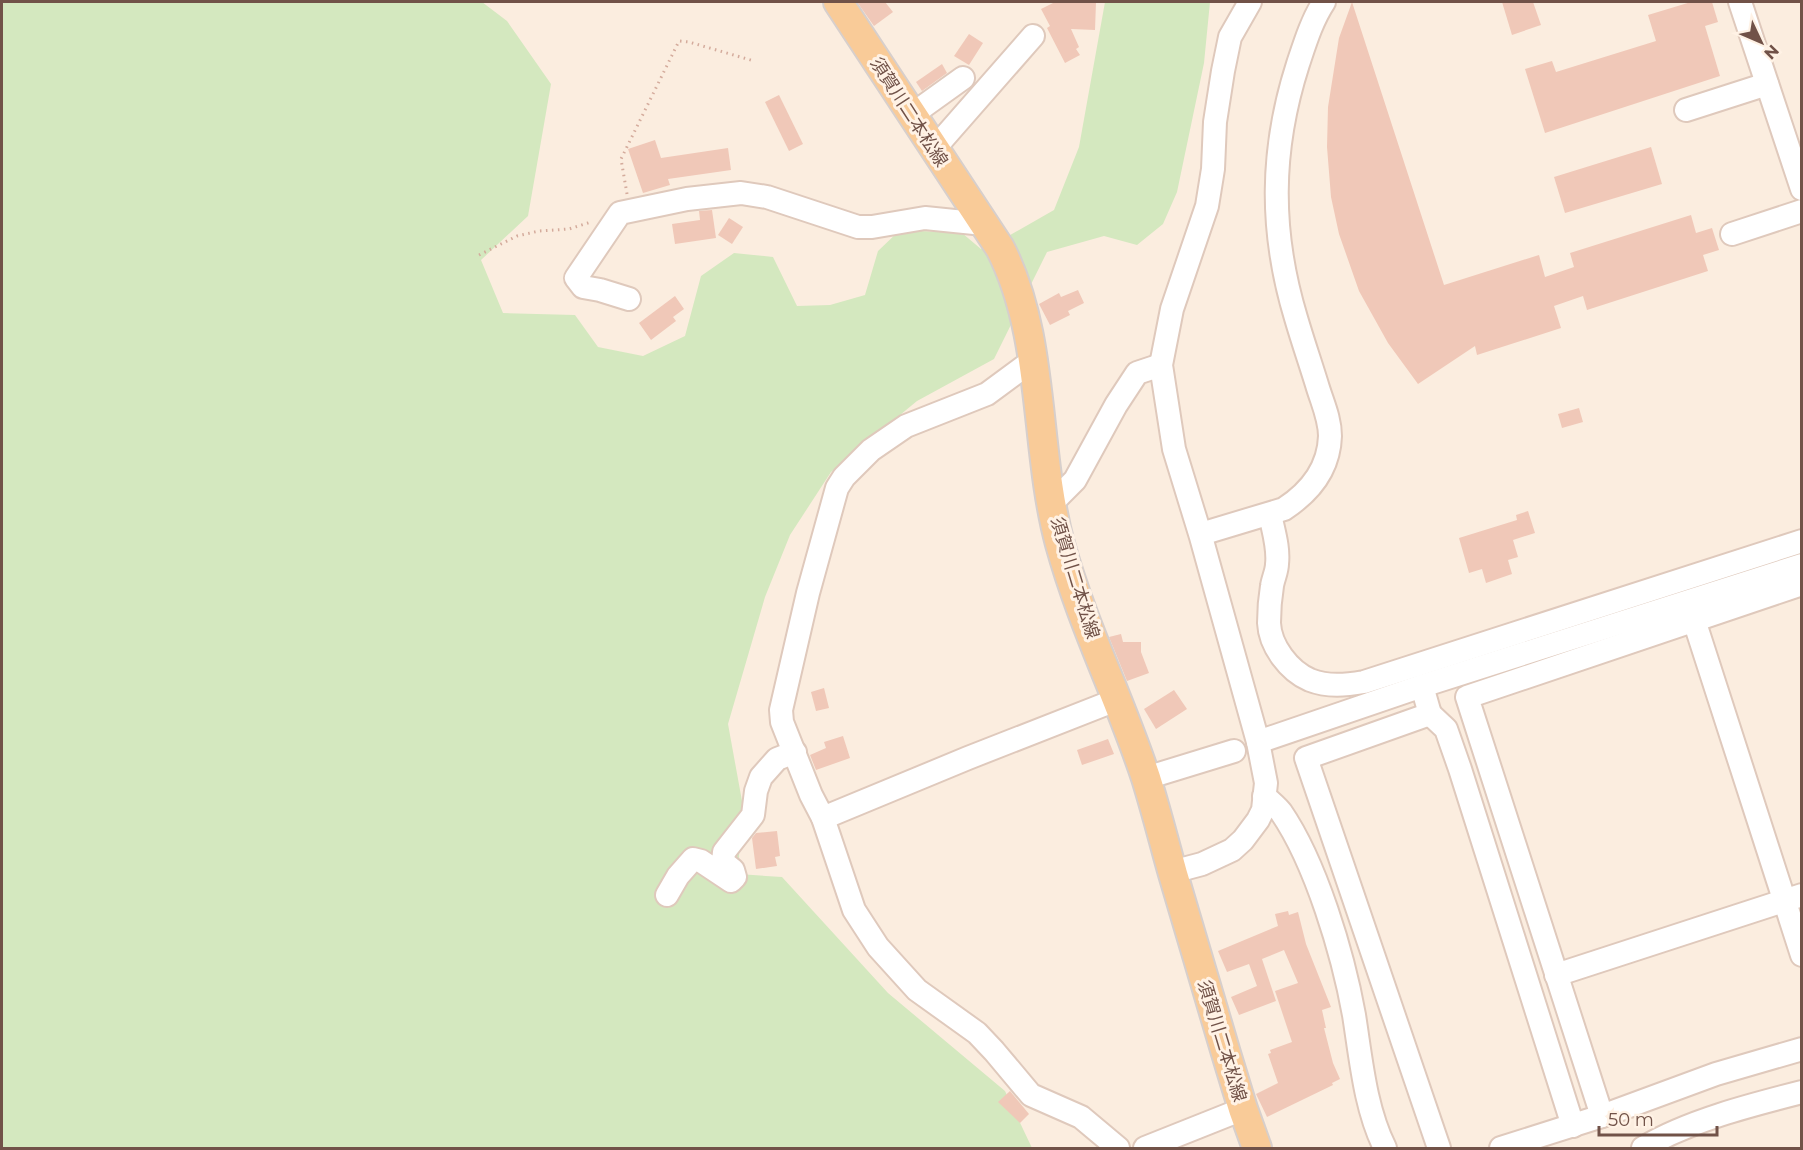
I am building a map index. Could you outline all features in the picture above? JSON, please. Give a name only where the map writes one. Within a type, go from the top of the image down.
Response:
[{"type":"main road","name":"須賀川二本松線","points":[[838,2],[984,224],[1011,270],[1025,316],[1033,360],[1046,478],[1060,544],[1146,778],[1172,872],[1257,1149]]},
{"type":"street","points":[[1172,872],[1202,864],[1232,850],[1244,840],[1263,810],[1266,783],[1258,742],[1174,449],[1161,365],[1172,309],[1207,206],[1213,169],[1215,122],[1230,37],[1250,2]]},
{"type":"street","points":[[1200,534],[1270,514],[1294,502],[1312,486],[1323,468],[1329,446],[1329,422],[1286,285],[1276,218],[1277,165],[1285,112],[1305,42],[1324,2]]},
{"type":"street","points":[[1740,2],[1802,189]]},
{"type":"street","points":[[934,149],[1033,36]]},
{"type":"street","points":[[913,117],[924,106],[963,78]]},
{"type":"street","points":[[1686,110],[1767,84]]},
{"type":"street","points":[[629,299],[582,287],[576,278],[625,212],[687,199],[741,192],[767,197],[858,227],[872,227],[925,218],[984,224]]},
{"type":"street","points":[[1732,234],[1802,211]]},
{"type":"street","points":[[1033,360],[987,394],[906,426],[871,450],[844,477],[837,488],[808,593],[782,700],[782,722],[810,795],[823,818],[854,910],[878,948],[917,990],[976,1034],[994,1051],[1031,1095],[1081,1117],[1118,1149]]},
{"type":"street","points":[[1052,503],[1075,480],[1116,405],[1137,373],[1161,365]]},
{"type":"street","points":[[1270,514],[1277,548],[1269,625],[1273,638],[1279,652],[1297,671],[1308,679],[1334,685],[1364,682],[1802,541]]},
{"type":"street","points":[[1258,742],[1422,686],[1802,565]]},
{"type":"street","points":[[1602,1116],[1467,697],[1802,584]]},
{"type":"street","points":[[1694,620],[1793,898],[1802,955]]},
{"type":"street","points":[[1422,686],[1430,714],[1446,729],[1573,1125]]},
{"type":"street","points":[[823,818],[1116,700]]},
{"type":"street","points":[[1430,714],[1306,758],[1439,1149]]},
{"type":"street","points":[[1146,778],[1234,751]]},
{"type":"street","points":[[667,895],[678,876],[693,859],[701,861],[732,881],[735,877],[733,870],[723,862],[724,852],[753,815],[756,791],[762,777],[777,759],[795,752]]},
{"type":"street","points":[[1264,796],[1280,811],[1302,852],[1335,939],[1348,985],[1371,1113],[1386,1149]]},
{"type":"street","points":[[1556,975],[1793,898]]},
{"type":"street","points":[[1501,1149],[1602,1116],[1716,1074],[1802,1049]]},
{"type":"street","points":[[1643,1149],[1686,1128],[1757,1103],[1802,1092]]},
{"type":"street","points":[[1144,1149],[1243,1109]]},
{"type":"path","points":[[479,255],[517,236],[539,231],[569,229],[625,212],[621,159],[679,41],[754,61]]},
{"type":"green space","points":[[2,2],[482,2],[507,21],[551,84],[528,216],[481,260],[503,313],[575,315],[598,347],[643,356],[685,336],[701,276],[734,253],[773,257],[797,306],[830,305],[865,295],[878,251],[900,230],[962,233],[981,249],[998,242],[1054,210],[1079,147],[1105,2],[1210,2],[1204,63],[1177,192],[1163,224],[1137,245],[1104,236],[1047,252],[994,359],[917,401],[831,472],[790,535],[765,597],[728,724],[742,801],[738,874],[782,877],[888,993],[1005,1091],[1032,1148],[2,1148]]},
{"type":"building","points":[[857,2],[885,2],[893,12],[874,26]]},
{"type":"building","points":[[1055,2],[1096,2],[1095,30],[1071,29],[1079,47],[1076,49],[1080,55],[1065,63],[1047,28],[1050,26],[1041,9]]},
{"type":"building","points":[[1352,2],[1444,285],[1539,255],[1545,277],[1574,267],[1570,253],[1691,215],[1696,233],[1712,228],[1719,250],[1703,255],[1708,271],[1587,310],[1583,296],[1554,306],[1561,328],[1477,355],[1475,346],[1418,384],[1388,343],[1359,291],[1339,234],[1331,197],[1327,147],[1328,107],[1339,38]]},
{"type":"building","points":[[1502,2],[1533,2],[1541,25],[1512,35]]},
{"type":"building","points":[[1691,2],[1712,2],[1718,22],[1705,26],[1720,76],[1545,133],[1525,69],[1552,61],[1556,72],[1656,41],[1648,15]]},
{"type":"building","points":[[969,34],[983,43],[969,65],[954,56]]},
{"type":"building","points":[[942,64],[947,73],[922,91],[916,82]]},
{"type":"building","points":[[779,95],[803,144],[789,151],[765,102]]},
{"type":"building","points":[[655,140],[661,158],[728,148],[731,170],[668,179],[670,185],[643,193],[628,149]]},
{"type":"building","points":[[1651,147],[1662,184],[1565,213],[1554,177]]},
{"type":"building","points":[[712,210],[716,238],[675,244],[672,224],[700,220],[699,211]]},
{"type":"building","points":[[729,218],[743,227],[732,244],[718,235]]},
{"type":"building","points":[[1078,290],[1084,303],[1068,311],[1070,315],[1050,325],[1039,304],[1059,293],[1061,297]]},
{"type":"building","points":[[675,296],[684,309],[673,317],[676,321],[651,340],[639,323]]},
{"type":"building","points":[[1579,408],[1583,422],[1562,428],[1558,414]]},
{"type":"building","points":[[1528,511],[1535,533],[1513,540],[1518,557],[1508,560],[1512,574],[1486,583],[1482,569],[1469,573],[1459,538],[1517,520],[1516,515]]},
{"type":"building","points":[[1121,634],[1123,642],[1141,642],[1141,652],[1149,673],[1127,681],[1109,637]]},
{"type":"building","points":[[824,688],[829,708],[816,711],[811,692]]},
{"type":"building","points":[[1174,690],[1187,709],[1156,729],[1144,709]]},
{"type":"building","points":[[843,736],[850,758],[816,770],[810,755],[826,748],[824,742]]},
{"type":"building","points":[[1108,739],[1114,754],[1082,765],[1077,750]]},
{"type":"building","points":[[777,831],[780,856],[775,857],[777,866],[756,869],[752,838],[756,833]]},
{"type":"building","points":[[1288,911],[1289,915],[1298,912],[1306,944],[1331,1007],[1322,1010],[1326,1028],[1324,1028],[1333,1063],[1340,1079],[1332,1083],[1333,1085],[1267,1117],[1256,1094],[1278,1083],[1268,1054],[1271,1053],[1270,1050],[1292,1042],[1275,991],[1298,983],[1284,950],[1262,959],[1276,1001],[1239,1015],[1231,997],[1257,986],[1249,964],[1227,972],[1218,951],[1278,926],[1275,914]]},
{"type":"building","points":[[1010,1091],[1029,1114],[1020,1123],[998,1102]]}]
